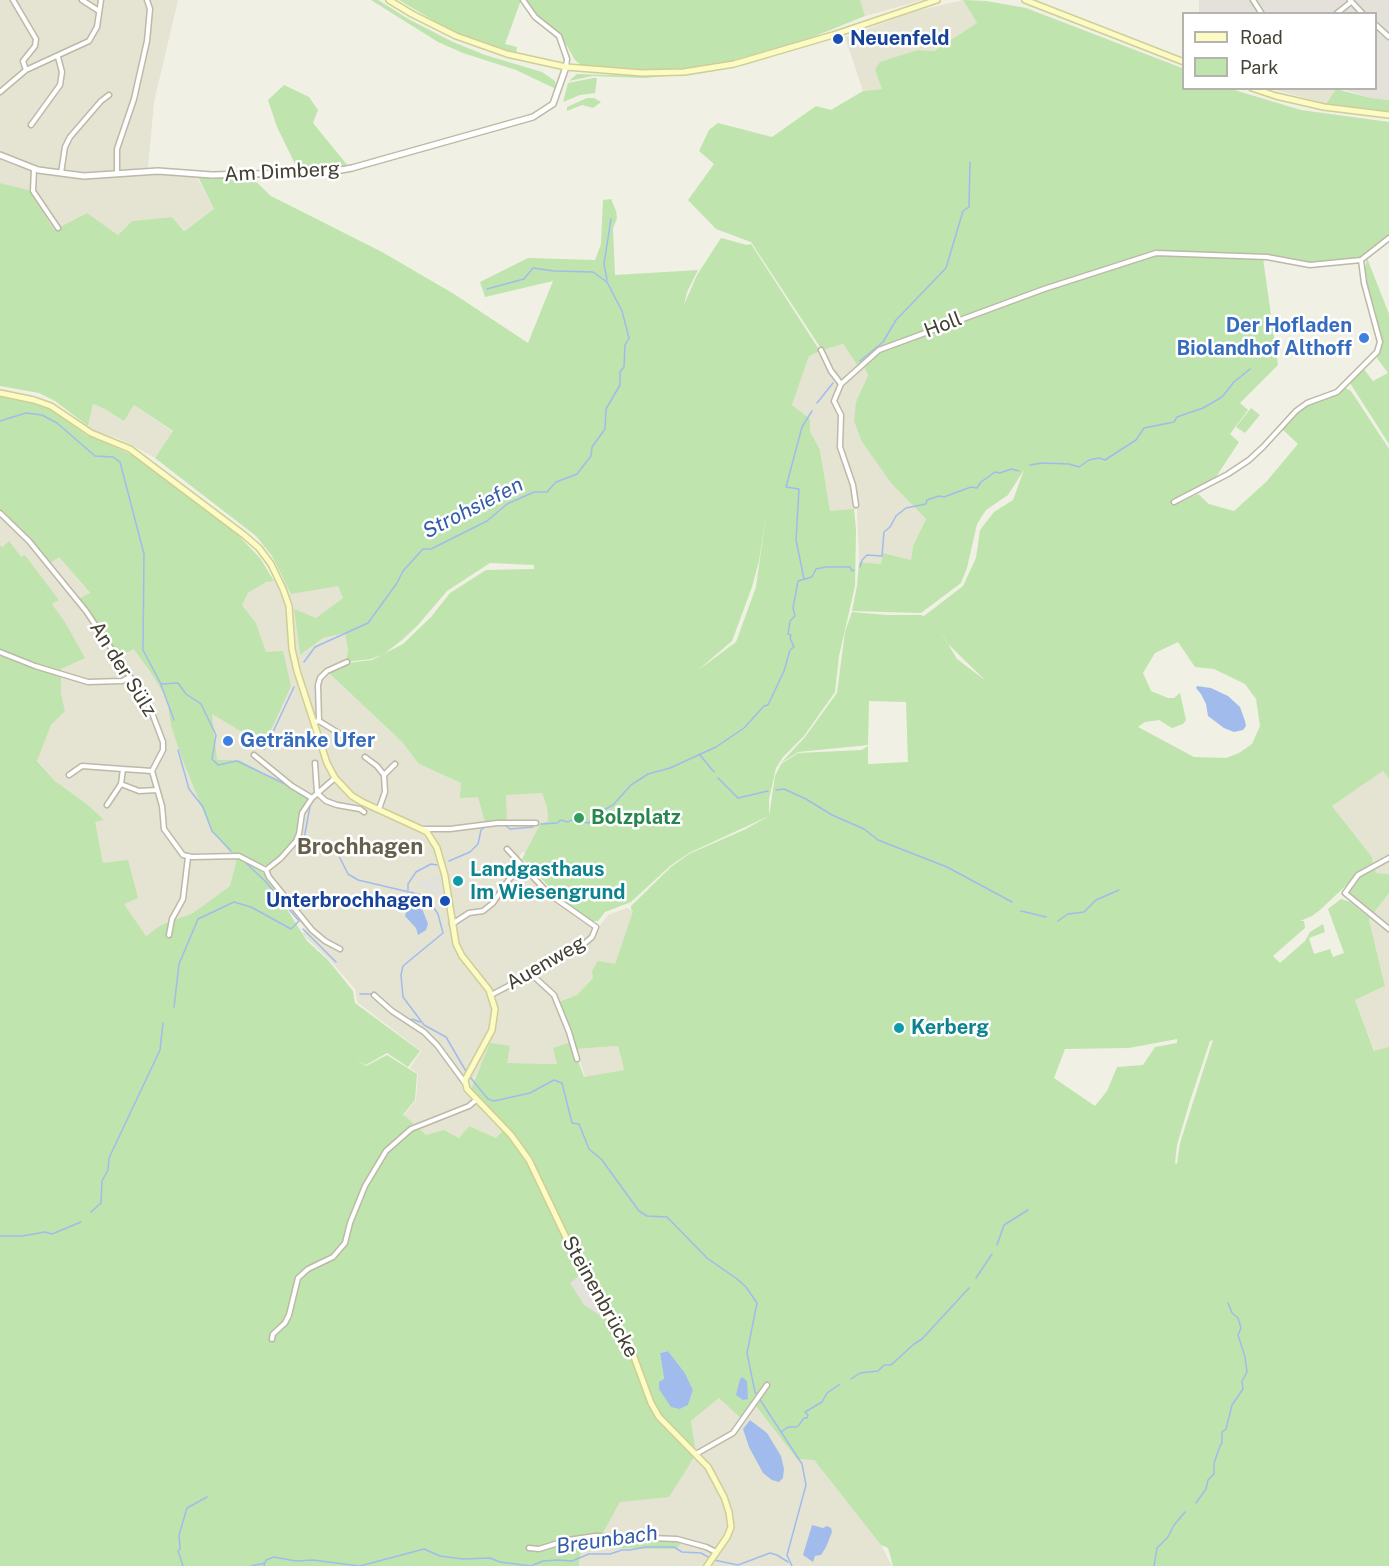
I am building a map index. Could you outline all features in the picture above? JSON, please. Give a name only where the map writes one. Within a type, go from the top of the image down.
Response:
[{"type":"main road","points":[[389,0],[456,36],[518,57],[567,67],[642,73],[684,72],[734,64],[833,35],[938,0]]},
{"type":"main road","points":[[1025,0],[1182,61]]},
{"type":"main road","points":[[1258,90],[1324,107],[1389,115]]},
{"type":"main road","points":[[0,393],[51,406],[91,433],[130,449],[244,535],[259,548],[271,564],[286,597],[291,619],[293,657],[316,722],[327,763],[335,778],[352,796],[421,829],[434,842],[440,856],[456,944],[462,956],[491,995],[495,1009],[494,1021],[486,1044],[465,1082]]},
{"type":"main road","name":"Steinenbrücke","points":[[465,1082],[476,1100],[511,1136],[529,1160],[587,1281],[634,1357],[651,1403],[659,1417],[708,1467],[717,1482],[729,1512],[729,1532],[708,1564]]},
{"type":"street","points":[[13,0],[36,39],[35,46],[23,61],[26,70]]},
{"type":"street","points":[[82,0],[99,11]]},
{"type":"street","points":[[1,90],[26,70],[89,41],[97,27],[101,0]]},
{"type":"street","points":[[117,174],[117,149],[134,99],[147,41],[150,9],[147,0]]},
{"type":"street","points":[[523,0],[535,18],[559,36],[567,59],[567,67]]},
{"type":"street","points":[[1338,12],[1351,1]]},
{"type":"street","points":[[1377,26],[1389,37]]},
{"type":"street","points":[[31,125],[60,85],[62,72],[58,57]]},
{"type":"street","name":"Am Dimberg","points":[[0,154],[34,169],[84,176],[158,171],[212,175],[330,172],[352,168],[534,117],[553,104],[567,67]]},
{"type":"street","points":[[61,173],[64,147],[70,137],[109,95]]},
{"type":"street","points":[[34,169],[33,191],[58,228]]},
{"type":"street","points":[[1174,502],[1228,474],[1249,460],[1296,411],[1307,403],[1337,392],[1377,352],[1380,342],[1364,283],[1361,260],[1389,238]]},
{"type":"street","name":"Holl","points":[[841,384],[879,350],[1055,285],[1156,253],[1267,257],[1310,265],[1361,260]]},
{"type":"street","points":[[821,350],[831,371],[841,384],[834,401],[841,415],[842,457],[853,485],[856,505]]},
{"type":"street","name":"An der Sülz","points":[[0,513],[28,540],[86,611],[149,705],[163,742],[163,750],[152,771]]},
{"type":"street","points":[[0,652],[35,666],[88,682],[122,681],[130,677]]},
{"type":"street","points":[[345,736],[316,722],[320,678],[327,671],[346,662]]},
{"type":"street","points":[[254,754],[292,786],[312,798]]},
{"type":"street","points":[[365,757],[377,765],[384,775],[385,792],[379,809]]},
{"type":"street","points":[[315,763],[317,793]]},
{"type":"street","points":[[384,775],[394,764]]},
{"type":"street","points":[[69,775],[82,766],[152,771],[162,806],[164,829],[183,855],[239,856],[266,870],[269,877],[312,930],[325,941],[340,949]]},
{"type":"street","points":[[107,805],[121,784],[123,769]]},
{"type":"street","points":[[266,870],[296,841],[302,813],[308,803],[335,778]]},
{"type":"street","points":[[121,784],[139,791],[157,790]]},
{"type":"street","points":[[317,793],[331,803],[364,812]]},
{"type":"street","points":[[421,829],[450,829],[497,823],[536,823]]},
{"type":"street","points":[[452,924],[469,913],[483,911],[493,903],[522,865],[507,849]]},
{"type":"street","points":[[169,935],[172,919],[183,899],[188,856]]},
{"type":"street","points":[[1388,928],[1345,893],[1358,875],[1389,858]]},
{"type":"street","name":"Auenweg","points":[[491,995],[585,943],[592,938],[597,927],[549,894],[522,865]]},
{"type":"street","points":[[529,972],[554,995],[577,1059]]},
{"type":"street","points":[[374,994],[392,1011],[424,1032],[437,1045],[465,1082]]},
{"type":"street","points":[[272,1339],[273,1334],[285,1323],[289,1315],[298,1278],[308,1269],[333,1257],[345,1243],[350,1223],[365,1186],[386,1151],[411,1129],[469,1106],[476,1100]]},
{"type":"street","points":[[696,1454],[733,1432],[767,1385]]},
{"type":"street","points":[[529,1548],[539,1549],[568,1540],[595,1536],[677,1539],[706,1546],[715,1554]]},
{"type":"shaded area","points":[[0,0],[178,0],[154,102],[148,168],[194,172],[214,209],[184,230],[172,217],[132,221],[118,235],[87,213],[54,230],[29,190],[0,183]]},
{"type":"shaded area","points":[[860,0],[923,0],[865,16]]},
{"type":"shaded area","points":[[963,0],[977,23],[934,51],[917,50],[875,71],[883,89],[863,91],[845,37],[916,11]]},
{"type":"shaded area","points":[[1199,0],[1389,0],[1389,100],[1371,98],[1345,90],[1377,90],[1377,12],[1199,12]]},
{"type":"shaded area","points":[[1276,90],[1335,90],[1326,104]]},
{"type":"shaded area","points":[[843,344],[858,366],[863,364],[868,375],[856,402],[862,442],[891,483],[926,519],[913,546],[911,560],[883,553],[881,564],[859,562],[857,509],[830,512],[820,450],[810,431],[810,420],[792,405],[809,356]]},
{"type":"shaded area","points":[[93,404],[124,421],[134,405],[173,432],[155,458],[120,439],[92,430],[69,413],[88,426]]},
{"type":"shaded area","points":[[0,515],[59,557],[90,594],[78,599],[114,652],[119,656],[134,648],[167,699],[171,726],[181,756],[210,828],[237,858],[230,886],[193,913],[161,925],[146,936],[124,904],[103,863],[94,821],[103,820],[88,805],[55,781],[37,760],[51,725],[65,711],[61,693],[61,669],[84,658],[65,622],[52,604],[59,600],[25,555],[21,558],[0,545]]},
{"type":"shaded area","points":[[284,579],[291,593],[338,585],[343,598],[316,618],[294,610],[300,655],[323,638],[346,633],[348,650],[346,662],[327,671],[402,742],[419,764],[461,783],[505,795],[542,792],[547,807],[548,821],[540,824],[525,853],[522,852],[516,862],[538,886],[580,920],[593,927],[599,927],[608,915],[627,908],[633,911],[615,964],[593,978],[577,995],[557,1002],[571,1042],[558,1064],[481,1065],[474,1079],[506,1126],[496,1138],[469,1126],[459,1138],[444,1130],[426,1136],[404,1115],[416,1100],[418,1074],[410,1068],[421,1051],[357,1002],[355,989],[330,960],[302,934],[306,930],[265,874],[297,842],[308,804],[312,799],[240,760],[216,761],[212,713],[264,745],[266,653],[256,623],[242,605],[248,593],[266,582]]},
{"type":"shaded area","points":[[1383,771],[1389,779],[1389,874],[1375,873],[1372,857],[1332,806]]},
{"type":"shaded area","points":[[442,875],[446,899],[417,884],[420,880]]},
{"type":"shaded area","points":[[1389,893],[1389,1047],[1375,1052],[1355,1000],[1385,986],[1369,920]]},
{"type":"shaded area","points":[[618,1046],[624,1070],[585,1077],[576,1049]]},
{"type":"shaded area","points":[[579,1276],[604,1318],[584,1305],[570,1283]]},
{"type":"shaded area","points":[[719,1398],[754,1404],[797,1459],[814,1460],[881,1545],[892,1566],[579,1566],[581,1548],[676,1549],[672,1540],[599,1538],[620,1502],[696,1454],[691,1421]]},
{"type":"green space","points":[[371,0],[378,0],[410,20],[453,42],[485,55],[542,72],[555,81],[556,89],[516,70],[463,53],[438,42]]},
{"type":"green space","points":[[399,0],[521,0],[505,44],[517,47],[516,53],[456,34]]},
{"type":"green space","points":[[525,0],[860,0],[865,16],[808,39],[723,63],[684,70],[627,69],[581,65],[575,60],[560,34],[536,17]]},
{"type":"green space","points":[[963,0],[986,1],[1026,8],[1182,68],[1182,90],[1234,90],[1301,110],[1389,122],[1389,236],[1361,259],[1310,264],[1261,254],[1155,251],[1044,286],[879,347],[858,366],[843,344],[822,350],[751,242],[716,229],[688,200],[714,164],[699,151],[709,130],[718,123],[772,137],[816,106],[831,110],[863,91],[882,89],[875,70],[880,62],[918,50],[934,51],[977,23]]},
{"type":"green space","points":[[808,46],[745,65],[701,73],[644,78],[592,76],[569,81],[577,74],[643,76],[705,71],[757,61]]},
{"type":"green space","points":[[597,78],[595,93],[580,95],[563,102],[568,83]]},
{"type":"green space","points":[[284,85],[309,97],[318,110],[313,123],[348,166],[298,170],[277,127],[268,100]]},
{"type":"green space","points":[[1335,90],[1340,90],[1389,100],[1389,112],[1326,104]]},
{"type":"green space","points":[[587,98],[594,98],[601,102],[593,108],[582,105],[567,111],[567,107]]},
{"type":"green space","points":[[198,177],[252,178],[271,196],[382,252],[454,294],[528,343],[553,281],[485,297],[480,282],[528,258],[595,260],[601,244],[603,200],[611,199],[616,211],[617,218],[613,229],[615,275],[698,270],[687,292],[684,305],[697,275],[721,238],[751,244],[820,351],[809,356],[792,405],[810,419],[810,431],[820,450],[830,511],[854,509],[856,530],[855,586],[839,656],[835,692],[804,736],[783,757],[776,768],[769,799],[769,816],[689,853],[670,866],[631,902],[605,912],[598,921],[591,921],[551,893],[553,891],[524,860],[521,861],[540,824],[548,821],[547,807],[542,793],[506,795],[507,821],[485,822],[478,797],[460,798],[461,783],[419,764],[402,742],[328,672],[347,663],[372,660],[383,655],[346,662],[348,650],[345,633],[323,638],[300,655],[294,609],[316,618],[343,598],[338,586],[291,594],[272,556],[256,536],[155,458],[173,431],[134,405],[124,421],[93,404],[88,426],[55,401],[39,393],[0,386],[0,183],[29,190],[54,230],[87,213],[118,235],[132,221],[172,217],[184,231],[214,209]],"holes":[[[767,509],[756,587],[736,642],[697,671],[732,641],[759,561]],[[490,563],[534,565],[534,569],[486,570],[450,593],[431,617],[403,644],[385,653],[402,640],[447,591]]]},
{"type":"green space","points":[[1156,255],[1263,258],[1278,365],[1240,403],[1248,410],[1230,434],[1239,442],[1214,480],[1181,497],[1181,502],[1198,494],[1209,504],[1234,511],[1266,482],[1298,444],[1282,429],[1307,404],[1343,387],[1351,391],[1389,449],[1389,779],[1383,771],[1332,806],[1372,857],[1373,864],[1357,875],[1320,910],[1300,921],[1304,921],[1305,928],[1273,956],[1280,963],[1305,941],[1310,932],[1323,924],[1325,932],[1309,938],[1314,954],[1330,949],[1333,957],[1344,953],[1328,909],[1341,899],[1350,902],[1370,918],[1385,986],[1355,1000],[1374,1051],[1389,1047],[1389,1566],[893,1566],[888,1548],[881,1545],[814,1460],[797,1459],[755,1405],[742,1419],[719,1398],[691,1421],[696,1454],[669,1497],[620,1502],[600,1538],[672,1540],[681,1543],[676,1549],[581,1548],[579,1566],[0,1566],[0,654],[61,674],[61,693],[65,711],[51,725],[37,761],[55,781],[104,820],[95,822],[103,863],[128,860],[138,898],[124,904],[146,936],[161,925],[193,913],[230,886],[237,858],[265,874],[307,941],[328,960],[353,991],[355,1003],[420,1051],[408,1067],[387,1053],[366,1065],[356,1060],[366,1066],[387,1055],[417,1074],[415,1100],[402,1116],[404,1115],[426,1135],[444,1130],[459,1138],[469,1126],[496,1138],[504,1129],[476,1100],[471,1089],[490,1043],[510,1046],[507,1063],[557,1064],[553,1048],[571,1042],[584,1077],[624,1070],[618,1046],[576,1049],[558,1002],[577,995],[593,978],[592,971],[598,961],[615,964],[633,911],[631,906],[671,867],[689,854],[746,829],[769,816],[775,776],[781,764],[798,753],[862,750],[868,746],[868,764],[908,762],[906,702],[869,701],[868,745],[798,752],[781,763],[805,737],[837,693],[845,632],[852,612],[924,616],[963,586],[976,558],[980,530],[994,512],[1013,500],[1024,470],[1008,495],[986,510],[977,524],[967,568],[961,583],[921,613],[852,611],[859,562],[881,564],[883,553],[911,560],[913,546],[926,519],[891,483],[862,442],[854,421],[856,402],[868,375],[863,364],[885,350],[977,313]],"holes":[[[1178,642],[1195,667],[1214,669],[1245,684],[1256,699],[1260,726],[1252,744],[1226,758],[1194,757],[1138,727],[1145,722],[1159,720],[1172,728],[1183,724],[1186,720],[1180,693],[1174,698],[1168,698],[1151,691],[1143,673],[1155,653]],[[948,644],[986,681],[957,659]],[[1177,1039],[1177,1043],[1155,1047],[1143,1065],[1117,1067],[1107,1091],[1095,1106],[1054,1078],[1065,1049],[1129,1048]],[[1213,1040],[1180,1143],[1177,1164],[1175,1163],[1177,1145],[1210,1041]],[[535,1173],[596,1298],[634,1357],[630,1360],[576,1270]],[[668,1351],[685,1373],[693,1390],[688,1405],[680,1409],[664,1380],[660,1353]]]},
{"type":"green space","points":[[1367,258],[1389,314],[1389,444],[1350,383],[1363,368],[1373,381],[1388,373],[1377,358],[1381,342],[1375,310],[1364,274]]},
{"type":"green space","points":[[0,396],[48,407],[85,434],[139,458],[235,532],[260,558],[274,581],[266,582],[248,593],[242,605],[256,623],[266,652],[283,651],[291,686],[264,745],[212,714],[217,760],[240,760],[309,798],[300,814],[295,841],[270,865],[261,866],[240,853],[231,853],[210,828],[171,726],[167,699],[151,673],[134,649],[119,656],[78,599],[90,593],[59,557],[49,564],[20,529],[0,512]]},
{"type":"green space","points":[[1251,408],[1260,415],[1245,433],[1236,427]]},
{"type":"green space","points":[[9,541],[21,557],[25,555],[59,600],[52,604],[85,658],[61,669],[61,672],[35,665],[0,651],[0,545],[3,547]]},
{"type":"green space","points":[[1374,867],[1376,873],[1389,874],[1389,893],[1373,914],[1351,897],[1349,889],[1353,883]]},
{"type":"water","points":[[1197,686],[1211,688],[1228,696],[1240,707],[1246,726],[1243,730],[1234,732],[1224,728],[1208,716],[1206,704]]},
{"type":"water","points":[[413,903],[421,906],[428,924],[426,930],[418,935],[416,928],[405,916],[409,905]]},
{"type":"water","points":[[668,1351],[685,1373],[693,1390],[688,1405],[680,1409],[671,1407],[659,1389],[659,1382],[664,1379],[660,1353]]},
{"type":"water","points":[[742,1377],[747,1381],[748,1399],[743,1400],[736,1395]]},
{"type":"water","points":[[750,1420],[767,1433],[781,1456],[784,1469],[783,1478],[779,1482],[763,1473],[749,1447],[743,1429]]},
{"type":"water","points":[[812,1525],[823,1528],[827,1526],[832,1532],[821,1555],[815,1556],[813,1562],[803,1555]]},
{"type":"waterway","points":[[860,361],[883,342],[896,320],[946,268],[963,211],[969,207],[970,162]]},
{"type":"waterway","points":[[607,280],[604,264],[611,219]]},
{"type":"waterway","name":"Strohsiefen","points":[[304,662],[315,647],[368,623],[403,571],[423,549],[431,549],[487,521],[507,504],[534,492],[547,492],[556,482],[577,474],[591,456],[592,447],[605,429],[606,409],[620,385],[625,345],[629,338],[622,311],[607,282],[593,272],[533,268],[524,279],[487,289]]},
{"type":"waterway","points":[[1030,465],[1069,464],[1079,467],[1089,460],[1099,458],[1105,460],[1136,440],[1144,428],[1174,422],[1177,417],[1203,408],[1222,397],[1234,382],[1250,369]]},
{"type":"waterway","points":[[817,403],[833,383]]},
{"type":"waterway","points":[[804,579],[796,540],[799,489],[786,487],[802,427],[812,411]]},
{"type":"waterway","points":[[0,421],[26,413],[42,415],[57,423],[95,456],[113,457],[120,462],[144,554],[143,650],[161,684],[178,683],[186,694],[201,704],[216,735],[212,759],[218,765],[237,761],[285,784],[311,801],[303,844],[307,848],[337,852],[348,874],[358,880],[426,896],[438,914],[443,933],[403,966],[401,975],[403,997],[424,1025],[446,1037],[467,1073]]},
{"type":"waterway","points":[[860,567],[867,555],[882,556],[884,532],[896,516],[906,508],[926,504],[927,500],[939,496],[944,497],[971,487],[977,488],[981,482],[995,472],[1000,473],[1011,469],[1019,471]]},
{"type":"waterway","points":[[541,824],[557,823],[561,820],[588,823],[596,814],[613,805],[631,785],[648,774],[670,768],[716,747],[744,728],[764,706],[768,705],[784,671],[790,650],[794,647],[791,635],[788,634],[790,621],[795,616],[793,608],[798,581],[812,577],[816,569],[826,567],[850,567],[852,571],[854,570]]},
{"type":"waterway","points":[[161,685],[174,720]]},
{"type":"waterway","name":"Strohsiefen","points":[[265,749],[294,687]]},
{"type":"waterway","points":[[178,750],[189,789],[203,807],[212,831],[231,851]]},
{"type":"waterway","points":[[699,754],[714,772]]},
{"type":"waterway","points":[[718,778],[738,798],[768,791]]},
{"type":"waterway","points":[[776,790],[784,789],[806,799],[832,815],[864,829],[878,840],[947,867],[1012,902]]},
{"type":"waterway","points":[[497,825],[505,825],[510,829],[533,827]]},
{"type":"waterway","points":[[449,861],[470,852],[478,844],[481,830],[486,826]]},
{"type":"waterway","points":[[174,1007],[179,964],[198,919],[234,902],[251,907],[291,929],[299,921],[265,881],[246,863]]},
{"type":"waterway","points":[[408,890],[408,884],[416,872],[431,864],[437,865]]},
{"type":"waterway","points":[[1058,921],[1068,914],[1084,912],[1096,900],[1119,890]]},
{"type":"waterway","points":[[1021,911],[1046,917]]},
{"type":"waterway","points":[[303,929],[336,962]]},
{"type":"waterway","points":[[360,994],[373,996]]},
{"type":"waterway","points":[[412,1019],[420,1022]]},
{"type":"waterway","points":[[91,1212],[101,1203],[102,1181],[108,1170],[109,1158],[160,1050],[163,1023]]},
{"type":"waterway","points":[[470,1077],[488,1099],[494,1101],[530,1093],[554,1080],[562,1083],[572,1123],[579,1124],[589,1149],[602,1160],[639,1211],[647,1216],[667,1217],[707,1258],[746,1287],[757,1303],[747,1353],[755,1392],[802,1464],[806,1485],[787,1555],[792,1566]]},
{"type":"waterway","points":[[997,1245],[1004,1225],[1028,1210]]},
{"type":"waterway","points":[[0,1236],[22,1236],[45,1232],[52,1234],[81,1222]]},
{"type":"waterway","points":[[976,1278],[992,1254]]},
{"type":"waterway","points":[[851,1379],[860,1373],[878,1371],[884,1365],[891,1365],[922,1339],[969,1288]]},
{"type":"waterway","points":[[1196,1503],[1206,1489],[1208,1480],[1214,1474],[1214,1463],[1222,1443],[1222,1432],[1226,1429],[1232,1405],[1243,1389],[1242,1381],[1247,1372],[1238,1335],[1241,1328],[1238,1318],[1232,1313],[1228,1303]]},
{"type":"waterway","points":[[781,1432],[788,1427],[799,1425],[804,1418],[807,1418],[808,1415],[805,1412],[822,1402],[827,1393],[840,1384]]},
{"type":"waterway","points":[[183,1566],[178,1551],[180,1549],[179,1535],[187,1508],[207,1497]]},
{"type":"waterway","points":[[1154,1566],[1157,1548],[1168,1537],[1185,1512]]},
{"type":"waterway","name":"Breunbach","points":[[360,1566],[424,1549],[440,1556],[463,1559],[490,1558],[500,1562],[531,1566],[543,1561],[572,1561],[589,1554],[610,1554],[646,1547],[674,1547],[682,1552],[701,1553],[710,1558]]},
{"type":"waterway","name":"Breunbach","points":[[714,1560],[738,1565],[770,1553],[788,1562]]},
{"type":"waterway","name":"Breunbach","points":[[264,1566],[266,1560],[274,1557],[359,1566]]},
{"type":"waterway","points":[[251,1566],[265,1563]]},
{"type":"place","name":"Neuenfeld","points":[[838,39]]},
{"type":"place","name":"Der Hofladen Biolandhof Althoff","points":[[1364,338]]},
{"type":"place","name":"Getränke Ufer","points":[[228,741]]},
{"type":"place","name":"Bolzplatz","points":[[579,818]]},
{"type":"place","name":"Landgasthaus Im Wiesengrund","points":[[458,881]]},
{"type":"place","name":"Unterbrochhagen","points":[[445,901]]},
{"type":"place","name":"Kerberg","points":[[899,1028]]},
{"type":"district","name":"Brochhagen","points":[[360,847]]}]
